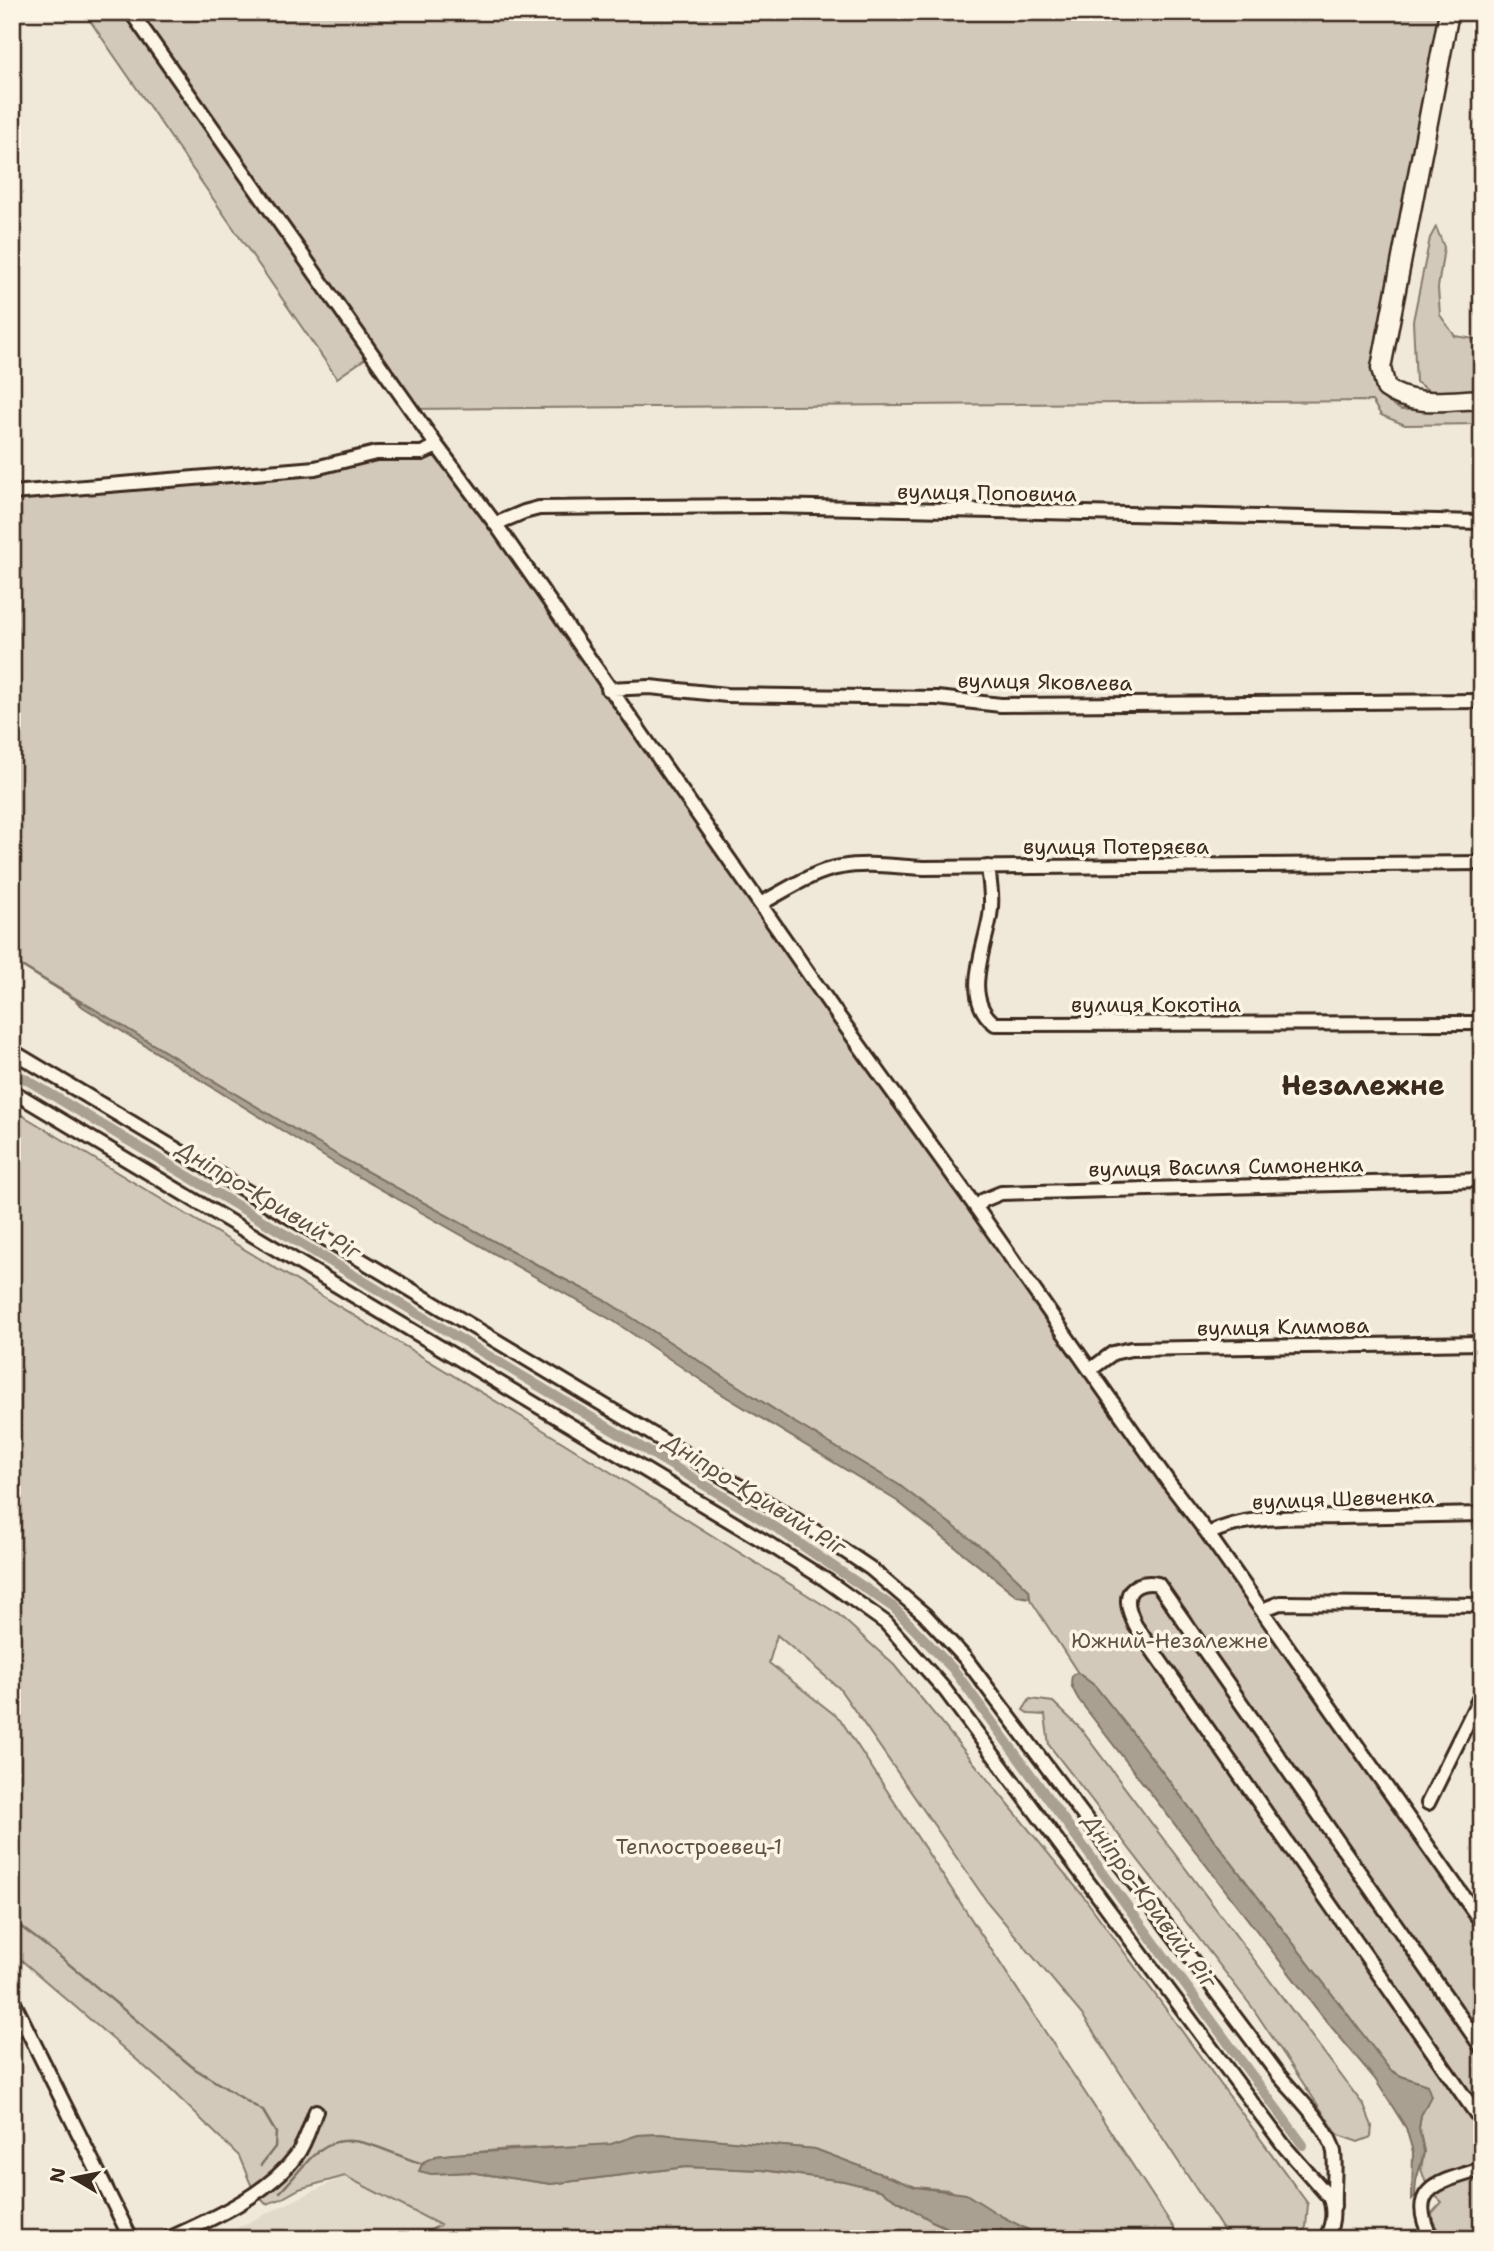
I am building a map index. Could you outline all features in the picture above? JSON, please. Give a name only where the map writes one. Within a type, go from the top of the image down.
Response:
[{"type":"street","points":[[131,12],[1482,1923]]},
{"type":"street","points":[[1449,12],[1381,368],[1386,388],[1405,398],[1423,401],[1482,399]]},
{"type":"street","points":[[12,493],[315,468],[376,453],[422,453],[437,446]]},
{"type":"street","name":"вулиця Поповича","points":[[495,524],[539,509],[728,506],[1482,522]]},
{"type":"street","name":"вулиця Яковлева","points":[[608,689],[650,687],[727,695],[937,698],[1001,705],[1482,701]]},
{"type":"street","name":"вулиця Потеряєва","points":[[760,904],[798,883],[838,867],[859,865],[988,867],[1482,863]]},
{"type":"street","name":"вулиця Кокотіна","points":[[988,867],[990,915],[977,982],[981,1008],[995,1024],[1482,1023]]},
{"type":"street","points":[[12,1051],[821,1535],[870,1568],[924,1614],[965,1658],[1278,2073],[1327,2133],[1335,2160],[1332,2183],[1334,2207],[1328,2235],[1324,2239]]},
{"type":"street","points":[[12,1091],[772,1546],[886,1623],[945,1690],[1285,2147],[1317,2182],[1334,2207]]},
{"type":"street","name":"вулиця Василя Симоненка","points":[[976,1208],[984,1200],[1001,1193],[1482,1180]]},
{"type":"street","name":"вулиця Климова","points":[[1090,1370],[1114,1353],[1131,1349],[1482,1343]]},
{"type":"street","name":"вулиця Шевченка","points":[[1208,1534],[1240,1522],[1276,1519],[1482,1514]]},
{"type":"street","points":[[1482,2048],[1158,1584],[1149,1582],[1133,1589],[1127,1604],[1135,1625],[1482,2122]]},
{"type":"street","points":[[1262,1610],[1280,1603],[1482,1605]]},
{"type":"street","points":[[1429,1802],[1482,1693]]},
{"type":"street","points":[[12,1999],[131,2239]]},
{"type":"street","points":[[168,2239],[210,2219],[276,2176],[296,2155],[316,2111]]},
{"type":"street","points":[[1433,2239],[1422,2217],[1428,2189],[1437,2183],[1482,2169]]},
{"type":"shaded area","points":[[81,1001],[342,1158],[603,1299],[792,1421],[899,1485],[996,1558],[1029,1590],[1030,1598],[1017,1596],[897,1501],[720,1393],[615,1322],[336,1164],[77,1002]]},
{"type":"shaded area","points":[[1078,1673],[1095,1686],[1131,1731],[1390,2070],[1427,2085],[1431,2096],[1421,2115],[1419,2128],[1424,2152],[1415,2196],[1412,2199],[1413,2152],[1406,2128],[1375,2079],[1323,2017],[1079,1700],[1071,1681],[1073,1674]]},
{"type":"shaded area","points":[[659,2134],[815,2149],[915,2187],[966,2194],[1046,2239],[972,2239],[932,2221],[880,2190],[844,2181],[762,2170],[686,2167],[551,2184],[469,2172],[431,2174],[419,2171],[423,2162],[436,2156],[611,2144],[638,2135]]},
{"type":"shaded area","points":[[345,2176],[441,2225],[414,2239],[214,2239]]},
{"type":"green space","points":[[84,12],[1449,12],[1383,379],[1427,402],[1388,402],[1401,410],[1482,409],[1482,424],[1405,425],[1381,415],[1372,401],[411,409],[372,354],[337,378]]},
{"type":"green space","points":[[1436,227],[1444,247],[1438,288],[1440,315],[1455,336],[1482,340],[1482,392],[1431,392],[1416,382],[1413,321],[1430,238]]},
{"type":"green space","name":"Южний-Незалежне","points":[[437,446],[1482,1934],[1482,2234],[1475,2239],[1443,2239],[1433,2221],[1432,2213],[1442,2202],[1428,2189],[1421,2169],[1424,2152],[1419,2128],[1421,2115],[1427,2105],[1427,2085],[1390,2070],[1131,1731],[1095,1686],[1078,1673],[1030,1599],[1029,1590],[899,1485],[792,1421],[603,1299],[342,1158],[12,960],[12,493],[205,476]]},
{"type":"green space","name":"Теплостроевец-1","points":[[12,1109],[527,1420],[838,1614],[894,1665],[1084,1897],[1308,2204],[1306,2227],[1299,2239],[1229,2239],[1083,2016],[988,1903],[839,1688],[777,1635],[769,1663],[840,1719],[1181,2239],[1046,2239],[949,2190],[915,2187],[815,2149],[659,2134],[638,2135],[611,2145],[509,2149],[436,2156],[431,2174],[469,2172],[551,2184],[686,2167],[762,2170],[844,2181],[880,2190],[932,2221],[972,2239],[414,2239],[440,2225],[345,2176],[299,2189],[266,2204],[254,2192],[239,2156],[167,2086],[12,1952]]},
{"type":"green space","points":[[1030,1699],[1053,1702],[1080,1728],[1364,2106],[1372,2126],[1371,2137],[1358,2142],[1338,2135],[1252,2007],[1049,1745],[1045,1715],[1029,1714],[1023,1710]]},
{"type":"waterway","points":[[12,960],[81,1003]]},
{"type":"waterway","name":"Дніпро-Кривий Ріг","points":[[12,1071],[778,1529],[893,1607],[953,1669],[1303,2145]]},
{"type":"waterway","points":[[12,1920],[195,2069],[263,2111],[276,2133],[275,2147],[261,2165]]},
{"type":"waterway","points":[[280,2192],[316,2153],[333,2143],[359,2142],[424,2164]]},
{"type":"district","name":"Незалежне","points":[[1363,1085]]}]
